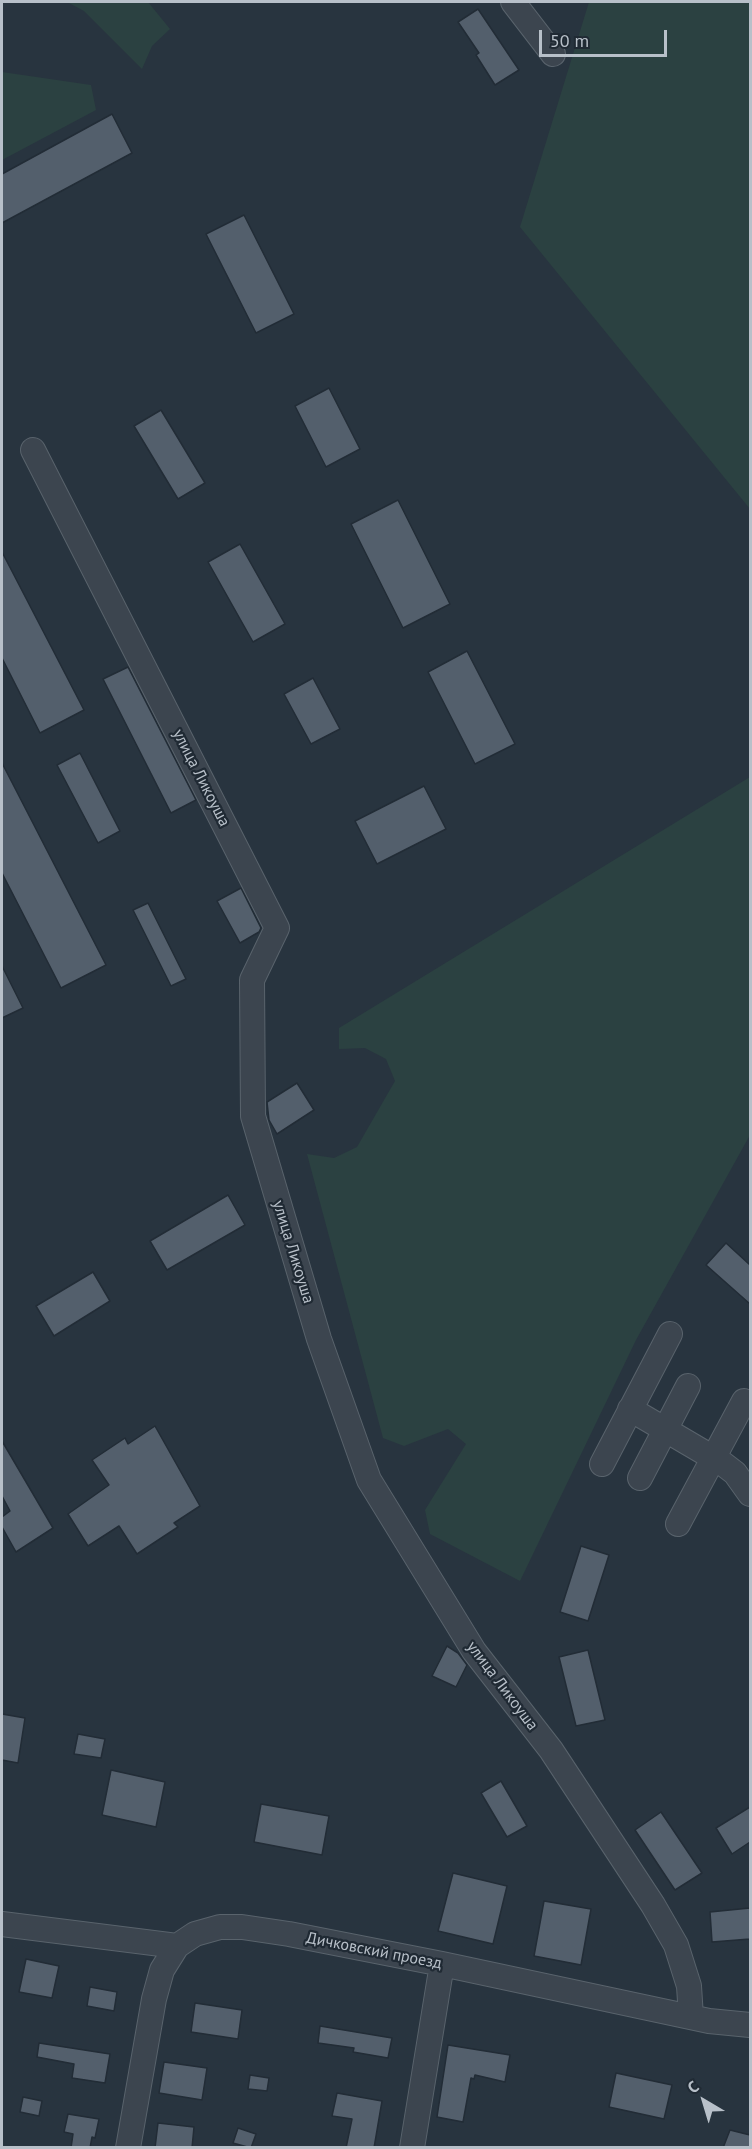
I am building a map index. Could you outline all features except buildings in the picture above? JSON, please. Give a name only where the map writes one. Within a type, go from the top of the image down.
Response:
[{"type":"street","points":[[513,2],[553,54]]},
{"type":"street","name":"улица Ликоуша","points":[[33,450],[277,928],[252,980],[253,1116],[320,1339],[369,1480],[474,1651],[551,1750],[653,1905],[676,1945],[689,1986],[691,2017]]},
{"type":"street","points":[[602,1464],[670,1334]]},
{"type":"street","points":[[640,1478],[688,1386]]},
{"type":"street","points":[[678,1524],[744,1401]]},
{"type":"street","points":[[630,1409],[747,1479]]},
{"type":"street","points":[[2,1924],[177,1946],[162,1970],[154,1999],[128,2148]]},
{"type":"street","name":"Дичковский проезд","points":[[177,1946],[195,1934],[220,1927],[242,1927],[442,1964],[691,2017],[749,2026]]},
{"type":"street","points":[[412,2148],[442,1964]]},
{"type":"green space","points":[[67,2],[148,2],[170,29],[152,46],[142,69],[84,11]]},
{"type":"green space","points":[[589,2],[750,2],[750,509],[520,227]]},
{"type":"green space","points":[[2,72],[91,85],[96,110],[2,160]]},
{"type":"green space","points":[[750,777],[750,1135],[636,1340],[520,1581],[430,1534],[425,1510],[466,1444],[448,1429],[404,1446],[383,1438],[307,1154],[334,1158],[357,1147],[395,1081],[386,1059],[365,1048],[339,1049],[339,1028]]}]
